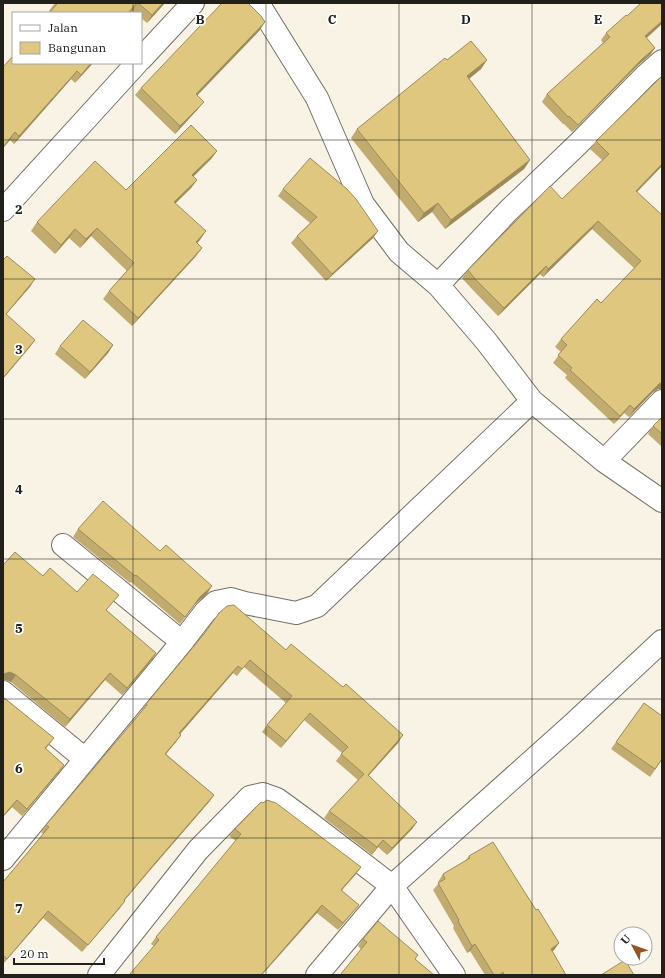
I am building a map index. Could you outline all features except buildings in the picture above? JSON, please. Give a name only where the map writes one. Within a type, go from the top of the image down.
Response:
[{"type":"street","points":[[142,58],[194,3]]},
{"type":"street","points":[[258,3],[317,98],[363,204],[399,252],[438,285],[486,341],[532,401],[604,461],[662,501]]},
{"type":"street","points":[[438,285],[508,211],[578,144],[646,74],[662,61]]},
{"type":"street","points":[[3,210],[136,64]]},
{"type":"street","points":[[3,859],[205,612],[216,602],[231,599],[296,612],[317,606],[338,588],[532,401]]},
{"type":"street","points":[[604,461],[662,401]]},
{"type":"street","points":[[63,545],[182,642]]},
{"type":"street","points":[[317,975],[392,886],[572,725],[662,640]]},
{"type":"street","points":[[3,692],[85,759]]},
{"type":"street","points":[[99,975],[198,850],[250,797],[263,794],[277,799],[392,886],[454,975]]}]
